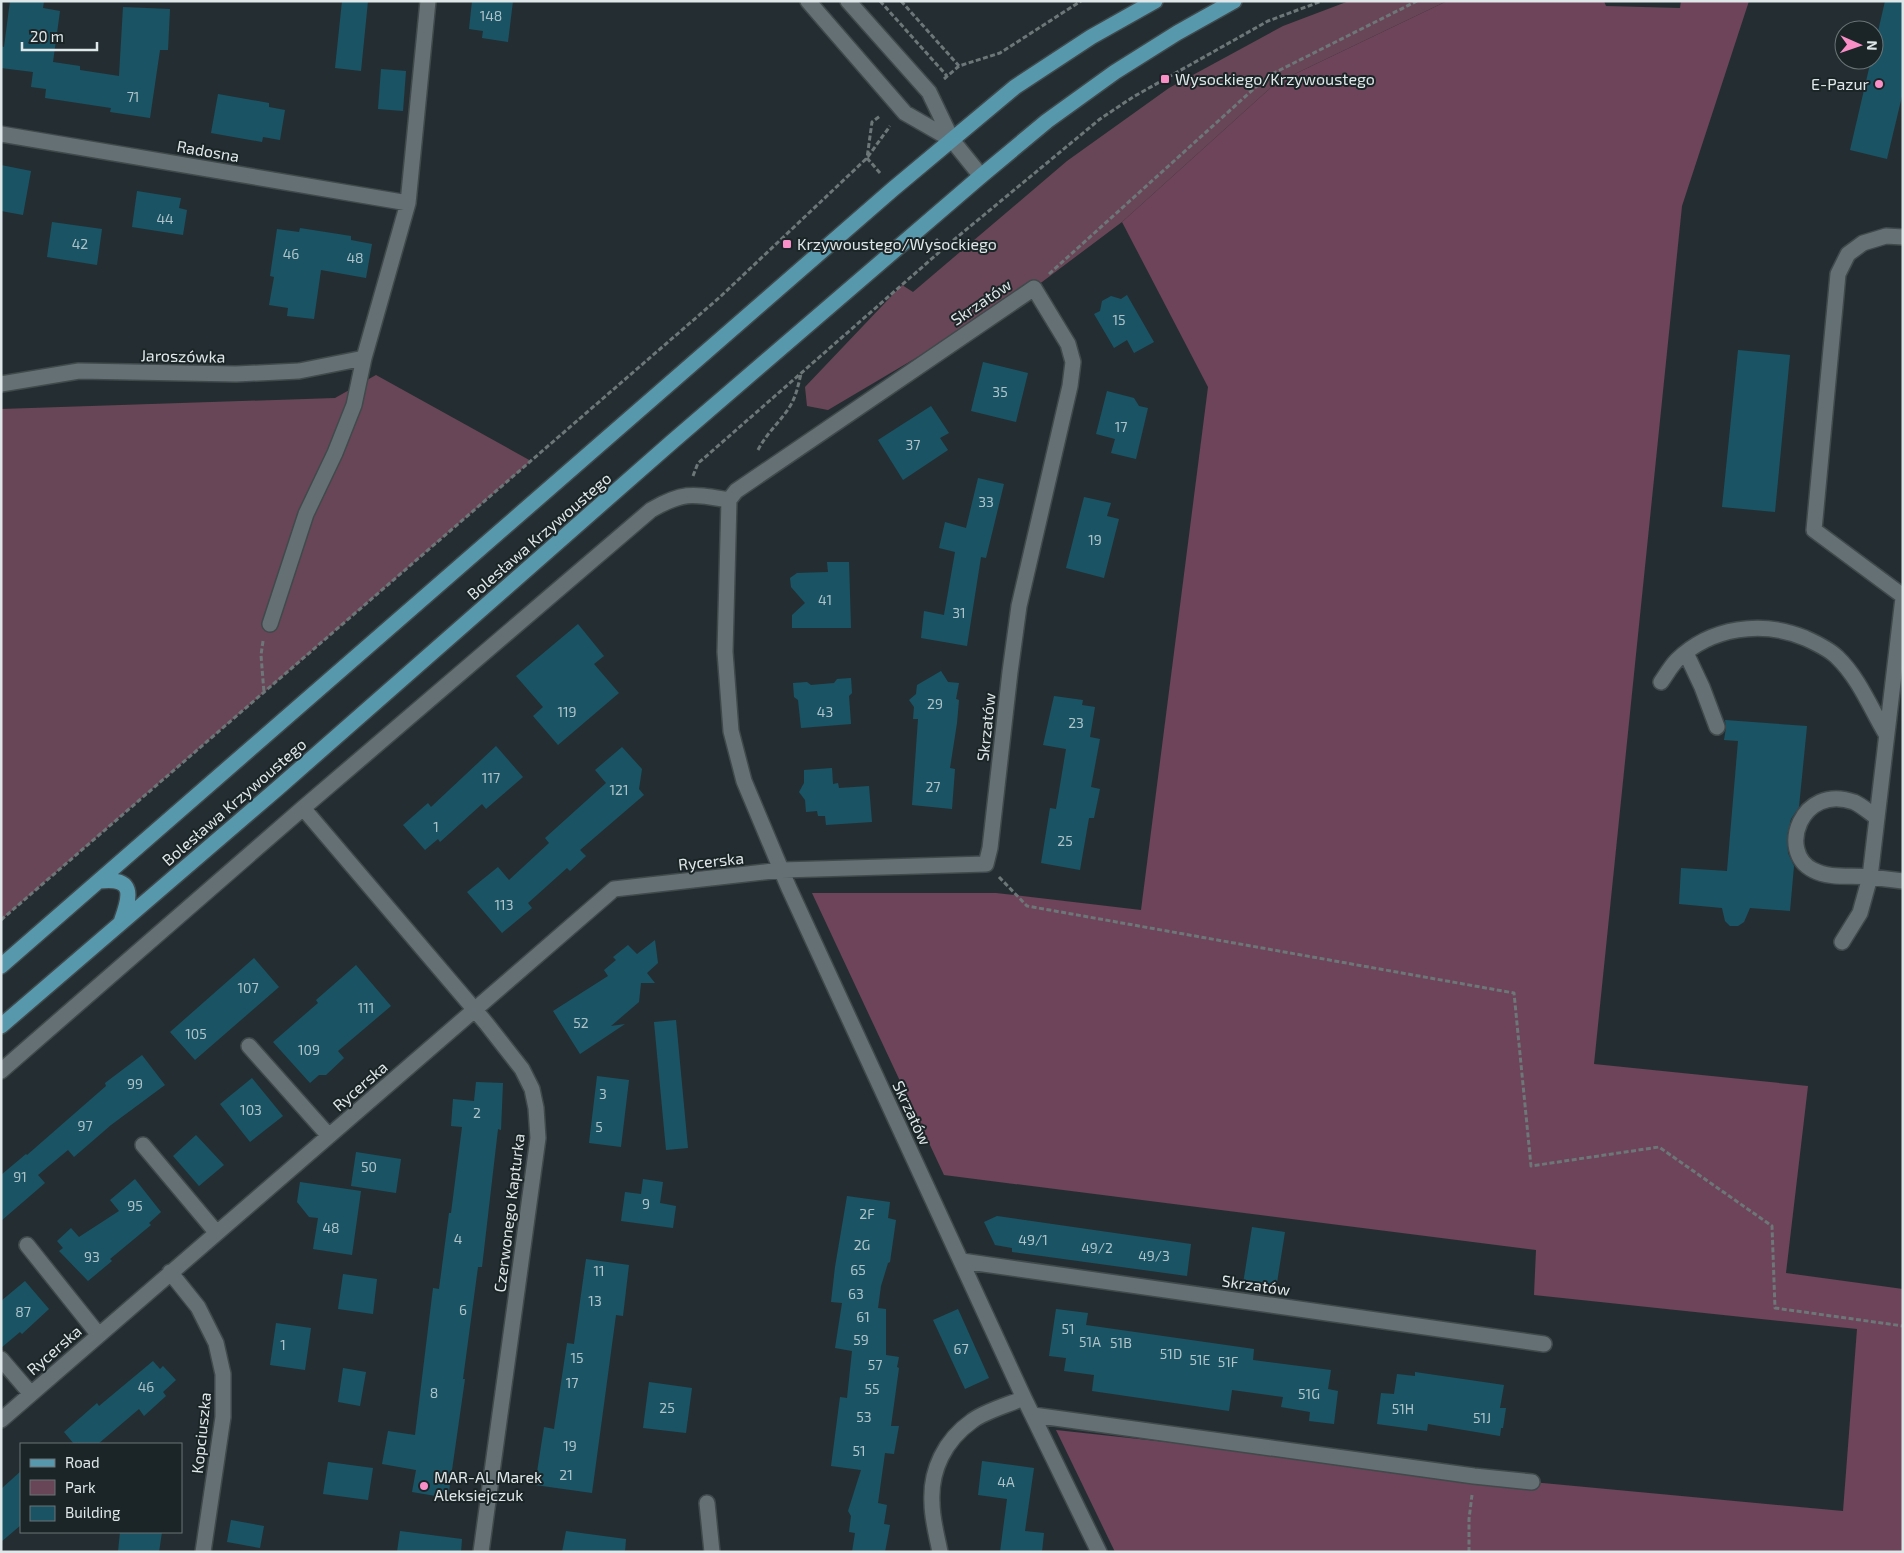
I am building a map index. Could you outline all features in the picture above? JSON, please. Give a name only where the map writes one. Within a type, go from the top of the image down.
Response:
[{"type":"main road","name":"Bolesława Krzywoustego","points":[[1,966],[894,189],[1015,87],[1091,37],[1155,1]]},
{"type":"main road","name":"Bolesława Krzywoustego","points":[[1,1026],[278,788],[666,447],[1047,121],[1116,72],[1234,1]]},
{"type":"main road","points":[[99,881],[114,879],[124,884],[129,893],[127,905],[120,923]]},
{"type":"street","points":[[270,624],[306,514],[335,453],[354,404],[364,358],[408,203],[428,1]]},
{"type":"street","points":[[808,1],[905,113],[952,140]]},
{"type":"street","points":[[848,1],[929,92],[952,140],[981,176]]},
{"type":"street","name":"Radosna","points":[[1,134],[408,203]]},
{"type":"street","points":[[1842,942],[1860,913],[1870,877],[1903,597],[1814,530],[1838,274],[1848,254],[1863,243],[1886,236],[1903,237]]},
{"type":"street","name":"Skrzatów","points":[[986,864],[990,848],[1019,606],[1070,386],[1073,362],[1068,344],[1034,288],[742,485],[729,500],[725,652],[731,730],[744,781],[782,870],[1024,1398],[1099,1552]]},
{"type":"street","name":"Jaroszówka","points":[[1,384],[79,371],[236,374],[299,371],[364,358]]},
{"type":"street","points":[[1,1071],[303,808],[651,510],[679,496],[691,494],[729,500]]},
{"type":"street","points":[[1661,682],[1676,661],[1686,653],[1700,643],[1728,631],[1762,627],[1791,632],[1816,642],[1836,656],[1852,674],[1886,734]]},
{"type":"street","points":[[1686,653],[1702,687],[1716,726]]},
{"type":"street","points":[[1876,817],[1855,802],[1834,798],[1814,804],[1798,823],[1796,838],[1798,851],[1811,870],[1827,876],[1870,877],[1903,881]]},
{"type":"street","name":"Czerwonego Kapturka","points":[[303,808],[475,1010],[522,1069],[532,1089],[536,1108],[538,1138],[481,1552]]},
{"type":"street","points":[[782,870],[986,864]]},
{"type":"street","name":"Rycerska","points":[[1,1420],[614,888],[782,870]]},
{"type":"street","points":[[249,1046],[329,1136]]},
{"type":"street","points":[[143,1145],[216,1232]]},
{"type":"street","points":[[26,1245],[98,1334]]},
{"type":"street","name":"Skrzatów","points":[[962,1261],[1544,1344]]},
{"type":"street","name":"Kopciuszka","points":[[170,1272],[198,1307],[216,1343],[223,1374],[223,1417],[203,1552]]},
{"type":"street","points":[[1,1359],[30,1394]]},
{"type":"street","points":[[940,1552],[932,1504],[932,1482],[939,1460],[952,1438],[973,1420],[1024,1398]]},
{"type":"street","points":[[1033,1415],[1474,1476],[1532,1482]]},
{"type":"street","points":[[707,1503],[712,1552]]},
{"type":"path","points":[[880,1],[947,76],[959,66],[1000,54],[1081,1]]},
{"type":"path","points":[[901,1],[959,66]]},
{"type":"path","points":[[703,459],[944,248],[1100,119],[1132,97],[1268,21],[1322,1]]},
{"type":"path","points":[[1034,288],[1268,76],[1417,1]]},
{"type":"path","points":[[1,920],[720,297],[867,158]]},
{"type":"path","points":[[758,475],[754,458],[762,442],[788,409],[796,395],[801,374]]},
{"type":"path","points":[[264,693],[261,655],[263,641],[270,624]]},
{"type":"path","points":[[986,864],[1027,906],[1514,993],[1531,1166],[1659,1147],[1772,1226],[1775,1308],[1903,1326]]},
{"type":"path","points":[[1469,1519],[1469,1552]]},
{"type":"green space","points":[[1349,1],[1447,1],[1276,83],[1122,222],[1034,288],[828,410],[807,406],[805,387],[902,285],[913,292],[1067,161],[1169,88],[1283,26]]},
{"type":"green space","points":[[376,375],[531,461],[1,920],[1,409],[335,398]]},
{"type":"shaded area","points":[[1447,1],[1604,1],[1606,6],[1680,8],[1681,1],[1749,1],[1682,206],[1594,1064],[1808,1086],[1786,1273],[1903,1289],[1903,1552],[1115,1552],[1056,1430],[1532,1482],[1843,1511],[1857,1329],[1534,1295],[1536,1250],[944,1175],[812,893],[996,893],[1141,910],[1208,387],[1122,222],[1276,83]]},
{"type":"building","points":[[10,1],[44,1],[43,8],[60,11],[53,62],[80,66],[80,70],[119,76],[123,7],[170,9],[168,50],[160,50],[150,118],[110,112],[111,108],[45,98],[46,89],[31,87],[33,72],[1,68],[1,46],[4,47]]},
{"type":"building","points":[[342,1],[368,1],[361,71],[335,68]]},
{"type":"building","points":[[472,1],[513,1],[508,42],[482,38],[483,31],[469,29]]},
{"type":"building","points":[[1885,1],[1903,1],[1903,92],[1887,159],[1850,150],[1869,70],[1884,70],[1884,20],[1881,20]]},
{"type":"building","points":[[381,69],[406,71],[403,111],[378,109]]},
{"type":"building","points":[[218,94],[269,103],[269,107],[285,110],[280,140],[263,137],[262,142],[211,133]]},
{"type":"building","points":[[1,165],[31,171],[23,215],[1,211]]},
{"type":"building","points":[[137,191],[181,198],[179,208],[187,210],[183,235],[132,227]]},
{"type":"building","points":[[52,222],[102,229],[97,265],[47,257]]},
{"type":"building","points":[[300,228],[351,236],[351,240],[372,244],[366,278],[321,270],[314,319],[287,316],[288,308],[269,305],[274,277],[270,276],[277,229],[299,232]]},
{"type":"building","points":[[1127,295],[1154,342],[1134,353],[1127,340],[1114,348],[1094,314],[1100,311],[1102,301],[1111,296],[1121,299]]},
{"type":"building","points":[[1738,350],[1790,355],[1775,512],[1722,507]]},
{"type":"building","points":[[983,362],[1028,373],[1016,422],[971,411]]},
{"type":"building","points":[[1107,391],[1134,398],[1139,406],[1148,408],[1136,459],[1111,453],[1115,439],[1096,434]]},
{"type":"building","points":[[931,406],[949,433],[940,438],[948,450],[903,480],[878,440]]},
{"type":"building","points":[[978,478],[1004,484],[986,558],[981,557],[967,646],[921,638],[924,611],[944,615],[955,552],[939,548],[945,522],[966,528]]},
{"type":"building","points":[[1084,497],[1111,503],[1107,516],[1119,519],[1104,578],[1066,568]]},
{"type":"building","points":[[827,562],[849,562],[851,628],[792,628],[792,615],[805,603],[791,587],[790,578],[797,573],[828,572]]},
{"type":"building","points":[[578,624],[604,656],[594,664],[619,693],[558,745],[533,716],[543,707],[516,676]]},
{"type":"building","points":[[941,671],[948,682],[959,683],[956,699],[959,700],[957,723],[950,768],[955,769],[952,809],[912,805],[918,719],[913,719],[914,707],[909,700],[916,694],[917,685]]},
{"type":"building","points":[[851,678],[852,693],[849,696],[851,724],[801,728],[798,700],[794,697],[793,683],[807,682],[811,685],[834,683],[837,679]]},
{"type":"building","points":[[1054,696],[1083,700],[1082,705],[1095,707],[1090,737],[1100,739],[1091,787],[1100,789],[1094,818],[1089,818],[1080,870],[1041,863],[1050,808],[1056,809],[1066,749],[1043,745]]},
{"type":"building","points":[[1725,720],[1807,726],[1799,807],[1791,819],[1787,836],[1788,853],[1794,866],[1790,911],[1750,908],[1744,922],[1738,926],[1730,926],[1725,921],[1722,908],[1679,904],[1681,868],[1727,871],[1738,741],[1724,740]]},
{"type":"building","points":[[496,746],[523,777],[486,809],[482,804],[440,842],[438,839],[425,850],[403,825],[428,803],[431,807]]},
{"type":"building","points":[[622,747],[642,769],[639,789],[644,795],[580,850],[586,856],[570,871],[567,868],[528,903],[532,908],[502,933],[467,892],[498,867],[509,880],[549,843],[545,838],[606,783],[595,770]]},
{"type":"building","points":[[832,768],[833,784],[838,783],[839,788],[869,786],[872,822],[826,825],[825,816],[818,816],[817,811],[806,812],[805,800],[799,792],[804,783],[804,770]]},
{"type":"building","points":[[655,940],[658,963],[647,973],[655,983],[641,983],[639,1002],[611,1026],[625,1024],[580,1054],[553,1011],[608,976],[604,970],[616,960],[613,957],[628,945],[637,954]]},
{"type":"building","points":[[254,958],[279,987],[195,1060],[170,1032]]},
{"type":"building","points":[[356,965],[391,1006],[338,1051],[344,1058],[326,1075],[319,1075],[310,1083],[273,1042],[318,1003],[316,1000]]},
{"type":"building","points":[[676,1020],[688,1148],[666,1150],[654,1022]]},
{"type":"building","points":[[142,1055],[165,1085],[111,1125],[74,1157],[68,1150],[38,1175],[45,1183],[1,1221],[1,1175],[27,1155],[106,1086],[105,1083]]},
{"type":"building","points":[[597,1076],[629,1080],[621,1147],[589,1143]]},
{"type":"building","points":[[252,1078],[283,1116],[250,1142],[220,1104]]},
{"type":"building","points":[[476,1082],[503,1083],[501,1130],[498,1129],[482,1267],[478,1267],[463,1379],[465,1379],[448,1498],[412,1492],[416,1470],[382,1464],[388,1431],[415,1435],[433,1288],[439,1289],[462,1127],[451,1126],[453,1099],[474,1101]]},
{"type":"building","points":[[196,1135],[224,1165],[199,1186],[173,1156]]},
{"type":"building","points":[[356,1152],[401,1159],[396,1193],[351,1186]]},
{"type":"building","points":[[135,1179],[161,1212],[149,1223],[151,1225],[110,1259],[112,1261],[88,1281],[59,1251],[63,1248],[57,1241],[71,1228],[79,1237],[119,1211],[110,1200]]},
{"type":"building","points":[[643,1179],[663,1182],[660,1203],[676,1206],[673,1228],[621,1221],[625,1192],[641,1194]]},
{"type":"building","points":[[300,1182],[361,1191],[352,1255],[313,1249],[318,1218],[309,1217],[297,1202]]},
{"type":"building","points":[[847,1196],[890,1202],[888,1218],[896,1220],[890,1262],[888,1263],[881,1286],[878,1308],[886,1309],[886,1355],[899,1357],[891,1426],[899,1426],[894,1454],[885,1453],[878,1503],[887,1505],[884,1524],[890,1525],[885,1552],[852,1552],[855,1533],[849,1532],[851,1516],[848,1511],[861,1470],[831,1466],[840,1397],[847,1398],[852,1351],[835,1348],[842,1303],[831,1302]]},
{"type":"building","points":[[997,1216],[1191,1244],[1187,1276],[1012,1252],[1012,1248],[995,1245],[984,1222]]},
{"type":"building","points":[[1252,1227],[1285,1232],[1276,1289],[1243,1284]]},
{"type":"building","points":[[586,1259],[629,1265],[623,1316],[616,1315],[592,1493],[535,1485],[544,1427],[554,1429],[567,1343],[574,1344]]},
{"type":"building","points":[[343,1274],[377,1279],[373,1314],[338,1309]]},
{"type":"building","points":[[25,1281],[49,1309],[22,1334],[20,1332],[1,1348],[1,1301]]},
{"type":"building","points":[[958,1309],[989,1378],[965,1389],[933,1320]]},
{"type":"building","points":[[1056,1309],[1088,1313],[1086,1325],[1254,1349],[1253,1360],[1331,1370],[1328,1389],[1338,1391],[1334,1424],[1309,1421],[1310,1412],[1281,1407],[1283,1397],[1232,1390],[1229,1411],[1092,1391],[1094,1375],[1064,1371],[1066,1358],[1049,1356]]},
{"type":"building","points":[[276,1323],[311,1328],[305,1370],[270,1365]]},
{"type":"building","points":[[153,1361],[160,1369],[163,1366],[176,1380],[163,1392],[166,1396],[144,1416],[139,1409],[99,1443],[73,1443],[64,1432],[97,1403],[99,1406]]},
{"type":"building","points":[[343,1368],[366,1372],[360,1406],[338,1402]]},
{"type":"building","points":[[1415,1372],[1504,1385],[1500,1408],[1506,1408],[1500,1436],[1428,1424],[1427,1431],[1377,1424],[1381,1393],[1394,1394],[1397,1374],[1415,1376]]},
{"type":"building","points":[[649,1382],[692,1388],[686,1433],[643,1428]]},
{"type":"building","points":[[982,1461],[1034,1468],[1025,1531],[1044,1533],[1042,1552],[1000,1552],[1007,1499],[978,1495]]},
{"type":"building","points":[[328,1462],[373,1468],[368,1500],[323,1494]]},
{"type":"building","points":[[20,1472],[20,1526],[1,1542],[1,1489]]},
{"type":"building","points":[[231,1520],[264,1526],[260,1548],[227,1542]]},
{"type":"building","points":[[400,1531],[462,1539],[461,1552],[397,1552]]},
{"type":"building","points":[[566,1531],[626,1539],[625,1552],[562,1552]]},
{"type":"building","points":[[120,1533],[162,1533],[159,1552],[118,1552]]},
{"type":"place","name":"Wysockiego/Krzywoustego","points":[[1165,79]]},
{"type":"place","name":"E-Pazur","points":[[1879,84]]},
{"type":"place","name":"Krzywoustego/Wysockiego","points":[[787,244]]},
{"type":"place","name":"MAR-AL Marek Aleksiejczuk","points":[[424,1486]]}]
